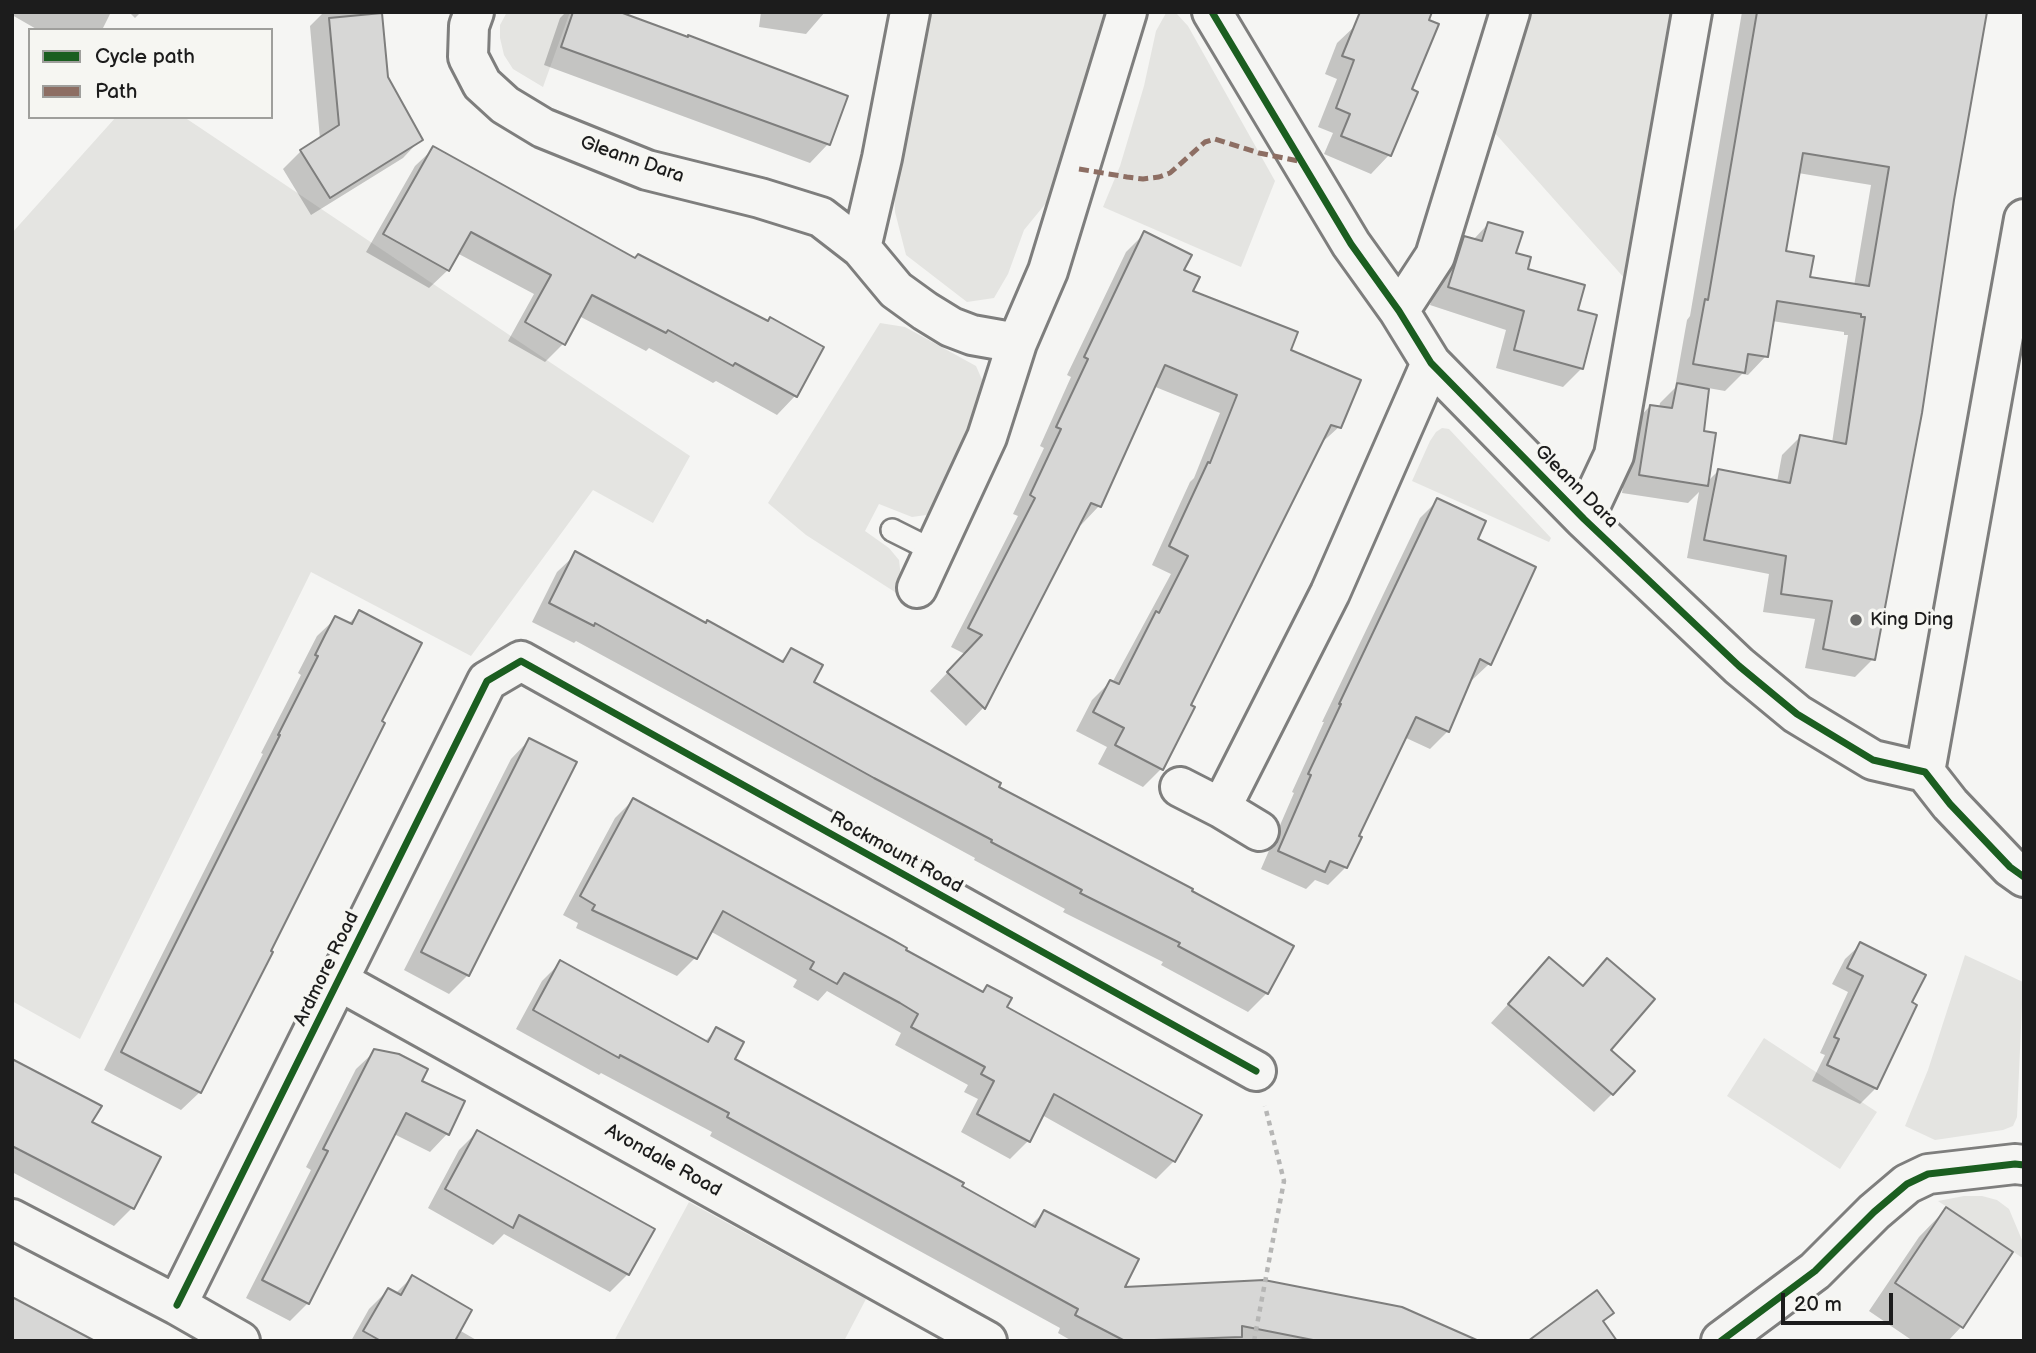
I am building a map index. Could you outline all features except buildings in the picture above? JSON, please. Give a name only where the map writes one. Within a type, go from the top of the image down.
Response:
[{"type":"street","name":"Gleann Dara","points":[[474,12],[469,26],[468,57],[482,84],[506,105],[543,128],[647,170],[761,198],[821,218],[860,248],[896,290],[925,311],[951,327],[972,335],[1017,343]]},
{"type":"street","points":[[860,248],[882,158],[910,12]]},
{"type":"street","points":[[917,588],[986,438],[1017,343],[1048,271],[1127,12]]},
{"type":"street","name":"Gleann Dara","points":[[1212,12],[1351,244],[1399,311],[1431,363],[1584,519],[1723,652],[1797,714],[1873,760],[1925,772]]},
{"type":"street","points":[[1399,311],[1435,256],[1510,12]]},
{"type":"street","name":"Gleann Dara","points":[[1584,519],[1614,455],[1692,12]]},
{"type":"street","points":[[2024,219],[1925,772],[1959,813],[2010,867],[2024,877]]},
{"type":"street","points":[[1221,808],[1330,593],[1431,363]]},
{"type":"street","name":"Ardmore Road","points":[[177,1305],[487,681],[521,662]]},
{"type":"street","name":"Rockmount Road","points":[[521,662],[1256,1071]]},
{"type":"street","points":[[1180,787],[1259,831]]},
{"type":"street","name":"Avondale Road","points":[[339,981],[987,1341]]},
{"type":"street","points":[[1721,1341],[1815,1271],[1874,1212],[1908,1184],[1928,1174],[2024,1165]]},
{"type":"street","points":[[12,1219],[240,1341]]},
{"type":"lane","points":[[892,530],[934,551]]},
{"type":"path","points":[[1254,1341],[1284,1181],[1256,1071]]},
{"type":"shaded area","points":[[507,12],[570,12],[543,87],[513,69],[504,55],[500,25]]},
{"type":"shaded area","points":[[930,12],[1106,12],[1051,197],[1024,230],[1008,274],[994,298],[967,302],[906,255],[895,212],[894,186]]},
{"type":"shaded area","points":[[1532,12],[1671,12],[1626,280],[1494,132]]},
{"type":"shaded area","points":[[1166,13],[1177,14],[1188,26],[1275,181],[1241,267],[1103,207],[1120,166],[1144,86],[1156,31]]},
{"type":"shaded area","points":[[114,119],[187,119],[690,456],[653,523],[593,490],[471,656],[311,572],[80,1039],[12,1001],[12,233]]},
{"type":"shaded area","points":[[880,323],[905,327],[976,366],[987,391],[938,506],[926,515],[912,517],[879,504],[865,531],[889,548],[899,560],[901,577],[898,594],[806,535],[768,503]]},
{"type":"shaded area","points":[[1442,428],[1449,429],[1551,538],[1549,542],[1412,481],[1430,441]]},
{"type":"shaded area","points":[[1965,955],[2023,982],[2017,1117],[2013,1126],[2003,1130],[1935,1140],[1905,1126],[1928,1070]]},
{"type":"shaded area","points":[[1764,1038],[1877,1112],[1840,1169],[1727,1096]]},
{"type":"shaded area","points":[[1982,1196],[1997,1200],[2009,1209],[2022,1240],[2024,1259],[1938,1201]]},
{"type":"shaded area","points":[[689,1202],[866,1299],[844,1341],[614,1341]]},
{"type":"marked path","points":[[1079,169],[1143,179],[1159,177],[1170,173],[1205,142],[1215,139],[1259,153],[1303,162]]},
{"type":"cycle path","points":[[1212,12],[1351,244],[1399,311],[1431,363],[1584,519],[1739,666],[1797,714],[1873,760],[1925,772],[1950,804],[2010,867],[2024,877]]},
{"type":"cycle path","points":[[177,1305],[487,681],[521,661],[1256,1071]]},
{"type":"cycle path","points":[[1721,1341],[1815,1271],[1874,1212],[1907,1184],[1928,1174],[2024,1165]]},
{"type":"place","name":"King Ding","points":[[1856,620]]}]
